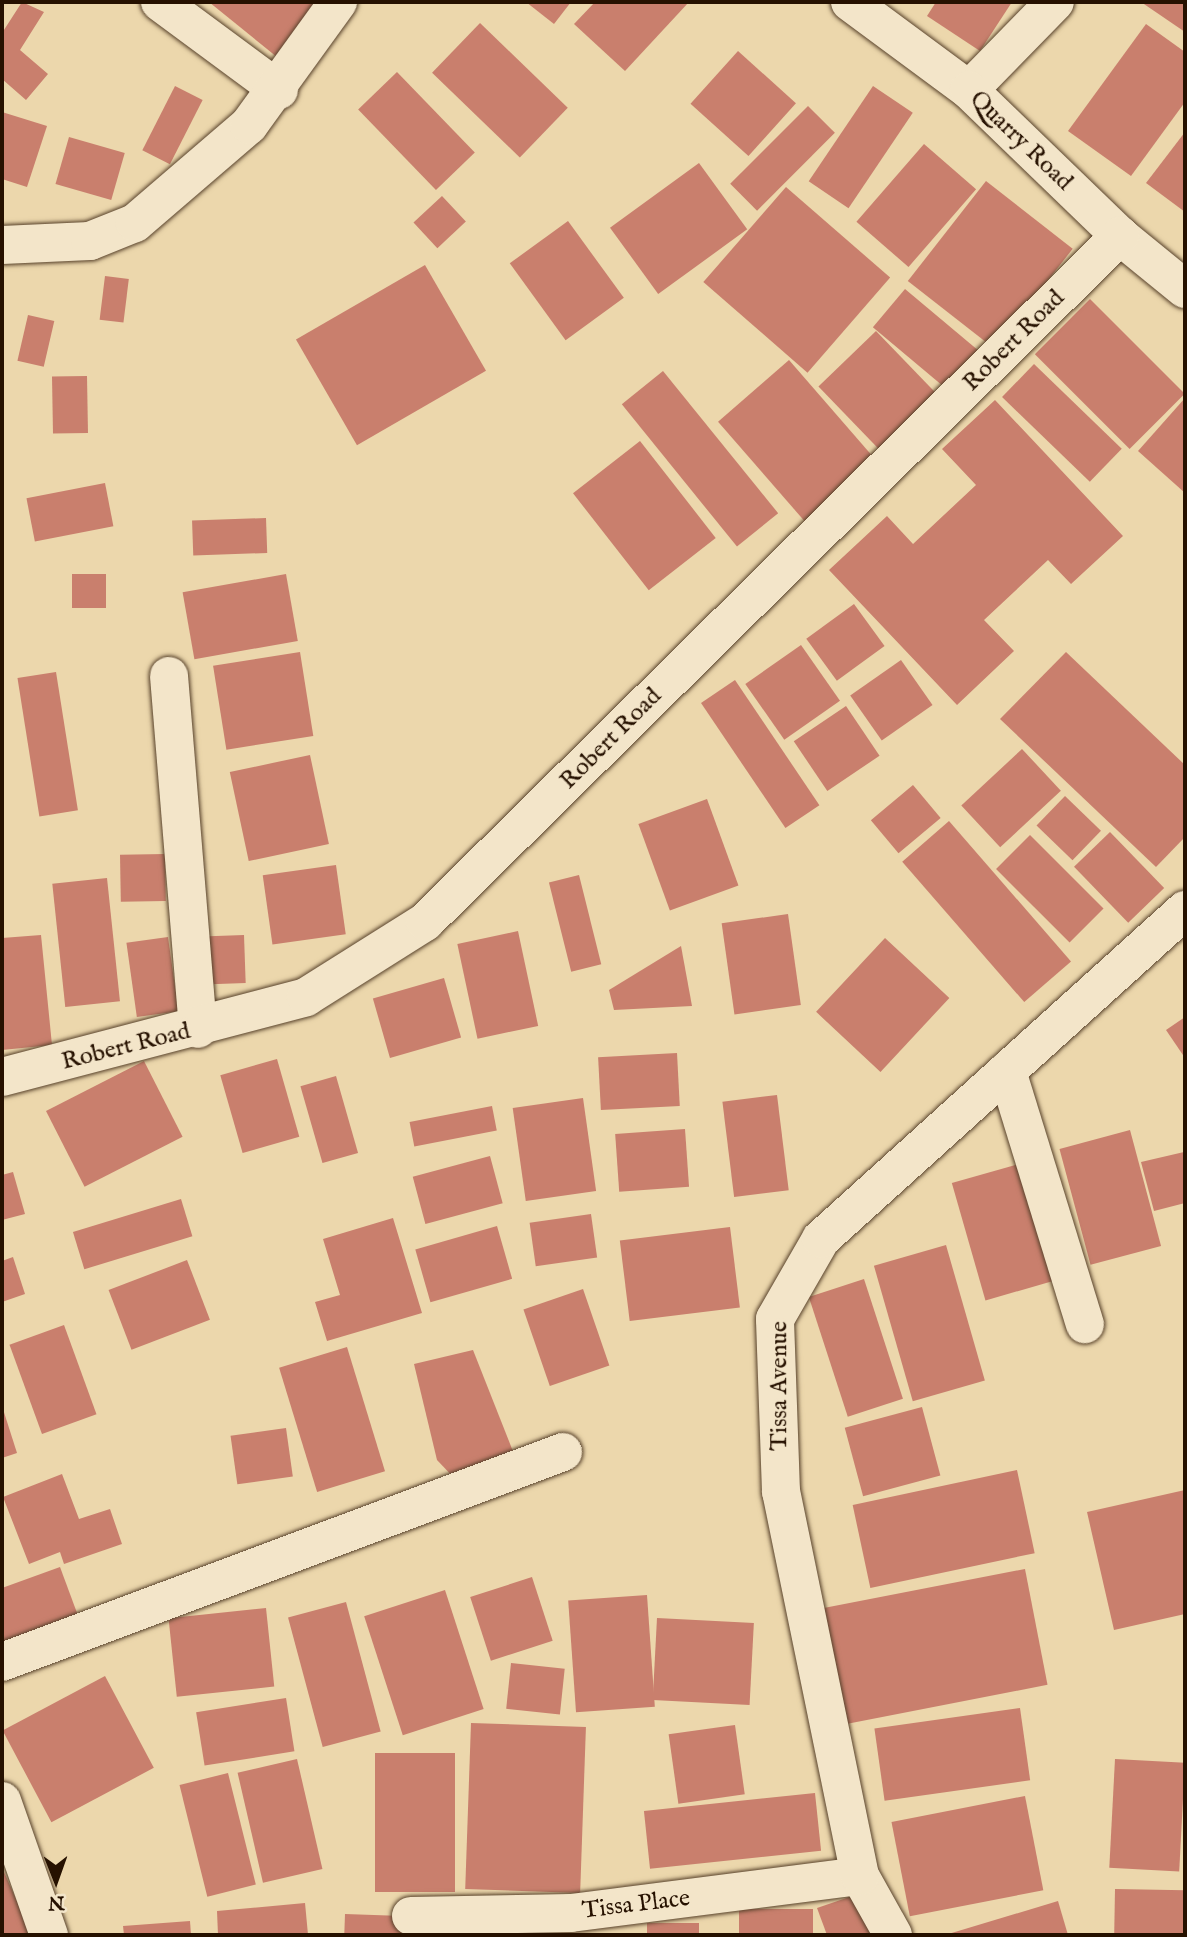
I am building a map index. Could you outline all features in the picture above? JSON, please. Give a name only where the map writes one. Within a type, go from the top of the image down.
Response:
[{"type":"street","points":[[160,2],[279,90]]},
{"type":"street","points":[[2,246],[90,241],[135,223],[206,165],[279,90],[338,2]]},
{"type":"street","name":"Quarry Road","points":[[850,2],[969,89],[1120,236],[1185,289]]},
{"type":"street","points":[[969,89],[1055,2]]},
{"type":"street","name":"Robert Road","points":[[2,1077],[198,1029],[306,998],[425,922],[1120,236]]},
{"type":"street","points":[[169,676],[198,1029]]},
{"type":"street","name":"Tissa Avenue","points":[[893,1935],[860,1876],[781,1492],[775,1319],[821,1239],[1185,910]]},
{"type":"street","points":[[1007,1071],[1085,1324]]},
{"type":"street","points":[[2,1662],[563,1452]]},
{"type":"street","points":[[2,1801],[49,1935]]},
{"type":"street","name":"Tissa Place","points":[[411,1916],[571,1913],[860,1876]]},
{"type":"building","points":[[22,2],[44,12],[20,50],[48,74],[26,100],[2,79],[2,33]]},
{"type":"building","points":[[209,2],[327,2],[288,66]]},
{"type":"building","points":[[526,2],[571,2],[554,24]]},
{"type":"building","points":[[595,2],[689,2],[625,71],[574,24]]},
{"type":"building","points":[[936,2],[1012,2],[980,51],[927,16]]},
{"type":"building","points":[[1141,2],[1185,2],[1185,32]]},
{"type":"building","points":[[480,23],[568,108],[520,157],[432,73]]},
{"type":"building","points":[[1146,24],[1185,52],[1185,102],[1131,176],[1068,131]]},
{"type":"building","points":[[738,51],[796,103],[748,156],[690,104]]},
{"type":"building","points":[[397,72],[475,153],[436,190],[358,110]]},
{"type":"building","points":[[175,86],[203,100],[170,164],[142,150]]},
{"type":"building","points":[[873,86],[913,113],[848,208],[809,181]]},
{"type":"building","points":[[808,106],[835,133],[757,211],[730,184]]},
{"type":"building","points":[[2,112],[47,126],[27,187],[2,179]]},
{"type":"building","points":[[1185,132],[1185,212],[1146,183]]},
{"type":"building","points":[[69,137],[125,153],[111,200],[55,184]]},
{"type":"building","points":[[924,144],[976,189],[909,267],[856,222]]},
{"type":"building","points":[[699,163],[747,229],[658,294],[610,228]]},
{"type":"building","points":[[986,181],[1073,249],[994,349],[908,281]]},
{"type":"building","points":[[786,187],[890,278],[807,373],[703,282]]},
{"type":"building","points":[[442,196],[466,222],[437,248],[413,223]]},
{"type":"building","points":[[568,221],[624,298],[566,340],[510,263]]},
{"type":"building","points":[[425,265],[486,371],[357,445],[296,340]]},
{"type":"building","points":[[105,276],[129,279],[123,323],[100,320]]},
{"type":"building","points":[[905,289],[988,359],[956,397],[873,327]]},
{"type":"building","points":[[1090,299],[1185,394],[1130,449],[1035,354]]},
{"type":"building","points":[[28,315],[54,321],[44,367],[17,361]]},
{"type":"building","points":[[876,331],[952,409],[894,465],[818,387]]},
{"type":"building","points":[[789,360],[876,460],[805,522],[718,422]]},
{"type":"building","points":[[1034,364],[1122,449],[1090,482],[1002,397]]},
{"type":"building","points":[[663,371],[778,513],[737,547],[622,404]]},
{"type":"building","points":[[87,376],[88,433],[53,434],[52,377]]},
{"type":"building","points":[[1185,398],[1185,493],[1138,451]]},
{"type":"building","points":[[995,400],[1123,536],[1071,584],[1048,560],[984,620],[1014,651],[957,705],[829,570],[887,516],[913,544],[976,485],[942,449]]},
{"type":"building","points":[[640,441],[716,538],[649,590],[573,493]]},
{"type":"building","points":[[105,483],[113,526],[35,541],[26,498]]},
{"type":"building","points":[[266,518],[267,553],[193,556],[192,521]]},
{"type":"building","points":[[72,574],[106,574],[106,608],[72,608]]},
{"type":"building","points":[[286,574],[298,641],[194,659],[183,592]]},
{"type":"building","points":[[854,604],[885,646],[837,681],[806,639]]},
{"type":"building","points":[[801,645],[840,701],[784,740],[745,684]]},
{"type":"building","points":[[300,652],[313,736],[226,750],[213,666]]},
{"type":"building","points":[[1066,652],[1185,765],[1185,837],[1156,867],[1000,719]]},
{"type":"building","points":[[901,660],[933,705],[882,741],[850,696]]},
{"type":"building","points":[[56,672],[78,810],[39,816],[17,678]]},
{"type":"building","points":[[735,680],[819,805],[785,828],[701,703]]},
{"type":"building","points":[[846,706],[880,756],[827,791],[794,741]]},
{"type":"building","points":[[1022,749],[1061,791],[1000,847],[961,806]]},
{"type":"building","points":[[310,755],[329,844],[249,861],[230,772]]},
{"type":"building","points":[[913,785],[941,818],[899,853],[871,820]]},
{"type":"building","points":[[1065,796],[1101,831],[1072,860],[1037,825]]},
{"type":"building","points":[[707,799],[738,885],[670,910],[638,824]]},
{"type":"building","points":[[949,821],[1071,961],[1024,1002],[902,862]]},
{"type":"building","points":[[1110,832],[1164,888],[1128,923],[1074,867]]},
{"type":"building","points":[[1030,835],[1104,909],[1070,942],[996,869]]},
{"type":"building","points":[[165,854],[166,901],[121,902],[120,855]]},
{"type":"building","points":[[336,865],[346,934],[272,945],[263,875]]},
{"type":"building","points":[[579,875],[601,964],[571,972],[549,882]]},
{"type":"building","points":[[107,878],[120,1001],[65,1007],[52,884]]},
{"type":"building","points":[[788,914],[801,1005],[734,1014],[722,923]]},
{"type":"building","points":[[518,931],[538,1026],[478,1039],[457,944]]},
{"type":"building","points":[[41,935],[52,1045],[2,1050],[2,938]]},
{"type":"building","points":[[244,935],[246,983],[211,984],[209,936]]},
{"type":"building","points":[[168,937],[178,1011],[137,1017],[126,943]]},
{"type":"building","points":[[885,938],[949,998],[880,1072],[816,1012]]},
{"type":"building","points":[[681,946],[692,1006],[614,1010],[609,990]]},
{"type":"building","points":[[444,978],[461,1038],[390,1058],[373,998]]},
{"type":"building","points":[[1185,1017],[1185,1058],[1166,1030]]},
{"type":"building","points":[[677,1053],[680,1106],[601,1110],[598,1057]]},
{"type":"building","points":[[277,1059],[299,1137],[243,1153],[220,1075]]},
{"type":"building","points":[[144,1061],[183,1137],[85,1187],[46,1111]]},
{"type":"building","points":[[336,1076],[358,1153],[322,1163],[300,1086]]},
{"type":"building","points":[[777,1095],[789,1190],[734,1197],[722,1102]]},
{"type":"building","points":[[583,1098],[596,1191],[526,1201],[513,1108]]},
{"type":"building","points":[[492,1106],[497,1131],[414,1147],[410,1122]]},
{"type":"building","points":[[685,1129],[689,1187],[619,1192],[615,1134]]},
{"type":"building","points":[[1130,1130],[1161,1246],[1091,1265],[1059,1149]]},
{"type":"building","points":[[1184,1152],[1185,1203],[1154,1211],[1141,1162]]},
{"type":"building","points":[[490,1156],[503,1203],[425,1224],[413,1177]]},
{"type":"building","points":[[1022,1163],[1056,1280],[985,1300],[952,1183]]},
{"type":"building","points":[[13,1172],[25,1214],[2,1220],[2,1175]]},
{"type":"building","points":[[181,1199],[192,1236],[84,1269],[73,1232]]},
{"type":"building","points":[[591,1214],[597,1258],[536,1266],[530,1223]]},
{"type":"building","points":[[393,1218],[422,1313],[327,1341],[315,1302],[340,1295],[323,1239]]},
{"type":"building","points":[[497,1226],[512,1279],[430,1302],[415,1249]]},
{"type":"building","points":[[730,1227],[740,1307],[630,1321],[620,1241]]},
{"type":"building","points":[[946,1245],[985,1381],[913,1401],[874,1266]]},
{"type":"building","points":[[13,1257],[25,1294],[2,1302],[2,1261]]},
{"type":"building","points":[[187,1260],[210,1320],[132,1350],[109,1290]]},
{"type":"building","points":[[864,1279],[903,1399],[848,1417],[809,1297]]},
{"type":"building","points":[[583,1289],[609,1366],[550,1386],[523,1310]]},
{"type":"building","points":[[64,1325],[96,1414],[42,1434],[9,1345]]},
{"type":"building","points":[[347,1347],[385,1471],[317,1492],[279,1368]]},
{"type":"building","points":[[473,1350],[516,1459],[457,1481],[437,1460],[414,1364]]},
{"type":"building","points":[[2,1406],[17,1453],[2,1458]]},
{"type":"building","points":[[922,1407],[940,1476],[863,1496],[845,1428]]},
{"type":"building","points":[[286,1428],[293,1477],[237,1484],[231,1436]]},
{"type":"building","points":[[1017,1470],[1035,1553],[870,1588],[853,1505]]},
{"type":"building","points":[[62,1474],[79,1519],[110,1509],[122,1544],[64,1564],[60,1552],[29,1564],[3,1497]]},
{"type":"building","points":[[1185,1490],[1185,1614],[1114,1630],[1087,1512]]},
{"type":"building","points":[[60,1567],[80,1621],[2,1649],[2,1588]]},
{"type":"building","points":[[1025,1569],[1048,1685],[846,1724],[824,1608]]},
{"type":"building","points":[[532,1577],[553,1641],[491,1661],[470,1597]]},
{"type":"building","points":[[445,1590],[484,1709],[403,1735],[364,1616]]},
{"type":"building","points":[[647,1595],[655,1707],[576,1712],[568,1601]]},
{"type":"building","points":[[346,1602],[381,1731],[323,1747],[288,1618]]},
{"type":"building","points":[[266,1608],[274,1687],[177,1697],[169,1618]]},
{"type":"building","points":[[657,1618],[754,1623],[750,1705],[653,1700]]},
{"type":"building","points":[[511,1663],[565,1669],[560,1714],[506,1709]]},
{"type":"building","points":[[105,1676],[154,1768],[51,1822],[3,1730]]},
{"type":"building","points":[[286,1698],[294,1751],[205,1766],[196,1712]]},
{"type":"building","points":[[1020,1708],[1030,1780],[885,1801],[874,1728]]},
{"type":"building","points":[[471,1723],[586,1727],[580,1893],[465,1889]]},
{"type":"building","points":[[735,1725],[745,1794],[678,1804],[669,1734]]},
{"type":"building","points":[[375,1753],[455,1753],[455,1892],[375,1892]]},
{"type":"building","points":[[297,1759],[322,1869],[263,1883],[238,1773]]},
{"type":"building","points":[[1115,1759],[1185,1763],[1179,1872],[1109,1868]]},
{"type":"building","points":[[228,1773],[256,1885],[207,1897],[179,1785]]},
{"type":"building","points":[[815,1793],[821,1851],[650,1869],[644,1811]]},
{"type":"building","points":[[1025,1796],[1043,1890],[910,1916],[891,1822]]},
{"type":"building","points":[[4,1872],[32,1935],[2,1935]]},
{"type":"building","points":[[1115,1889],[1185,1890],[1184,1935],[1114,1935]]},
{"type":"building","points":[[867,1891],[882,1935],[827,1935],[817,1908]]},
{"type":"building","points":[[1058,1901],[1068,1935],[945,1935]]},
{"type":"building","points":[[305,1903],[308,1935],[218,1935],[217,1911]]},
{"type":"building","points":[[739,1909],[813,1909],[813,1935],[739,1935]]},
{"type":"building","points":[[345,1914],[417,1917],[416,1935],[344,1935]]},
{"type":"building","points":[[190,1921],[191,1935],[124,1935],[123,1926]]},
{"type":"building","points":[[647,1923],[699,1923],[699,1935],[647,1935]]}]
